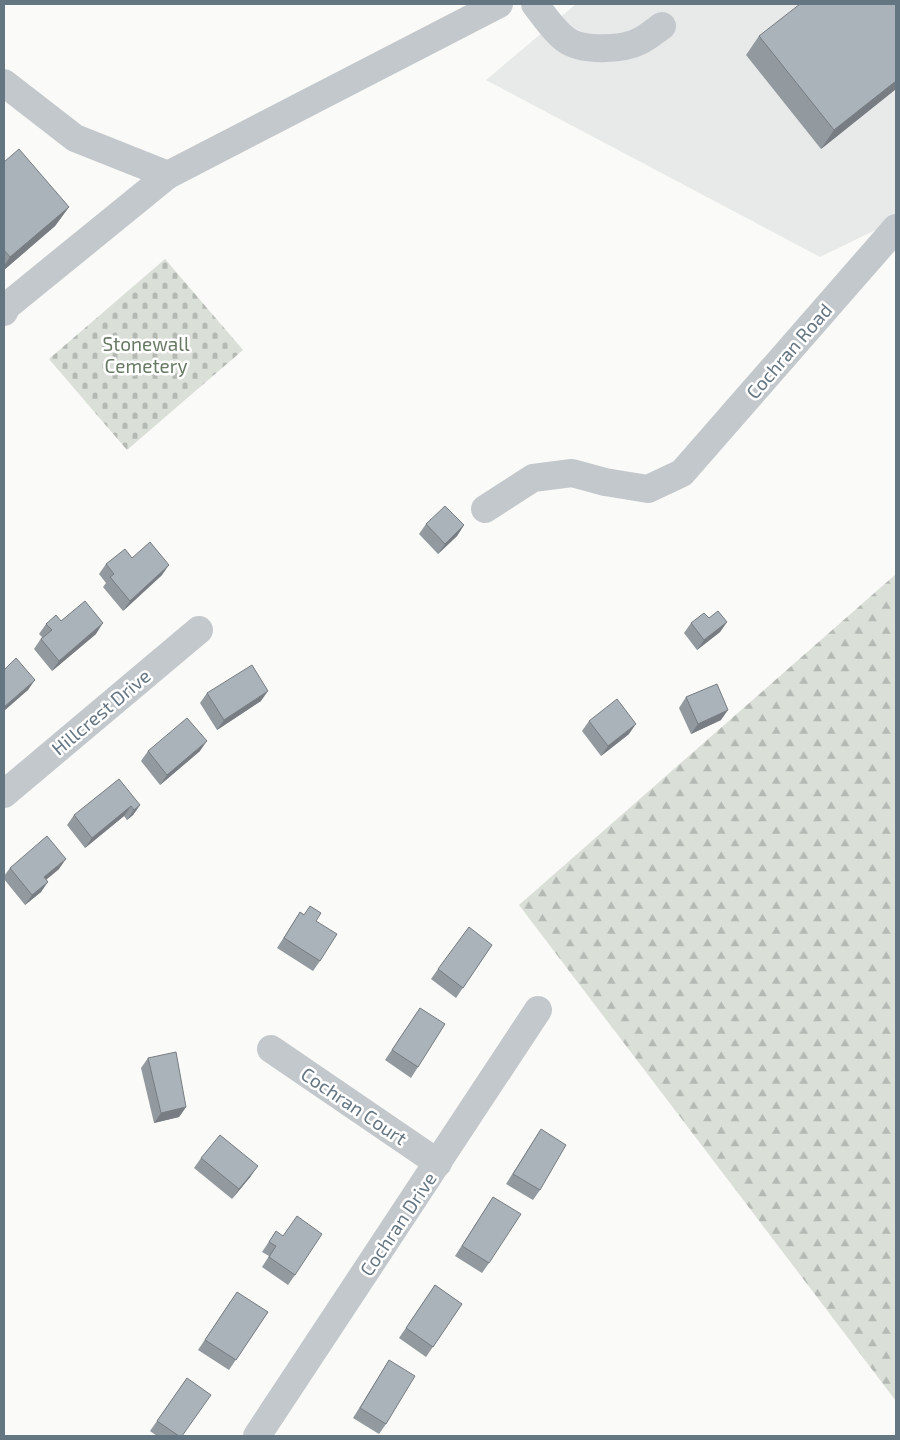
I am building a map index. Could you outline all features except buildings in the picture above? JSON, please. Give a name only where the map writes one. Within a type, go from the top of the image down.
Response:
[{"type":"street","points":[[4,312],[7,306],[168,175],[499,4]]},
{"type":"street","points":[[535,4],[550,25],[566,41],[585,46],[606,49],[639,42],[662,26]]},
{"type":"street","points":[[4,83],[74,138],[168,175]]},
{"type":"street","name":"Cochran Road","points":[[485,510],[533,478],[572,473],[605,482],[648,488],[682,473],[896,228]]},
{"type":"street","name":"Hillcrest Drive","points":[[4,794],[199,630]]},
{"type":"street","name":"Cochran Drive","points":[[257,1436],[538,1010]]},
{"type":"street","name":"Cochran Court","points":[[271,1049],[438,1163]]},
{"type":"shaded area","points":[[576,4],[896,4],[896,220],[820,257],[486,80]]},
{"type":"green space","name":"Stonewall Cemetery","points":[[165,259],[243,350],[127,450],[49,359]]},
{"type":"green space","points":[[896,574],[896,1401],[519,905]]}]
